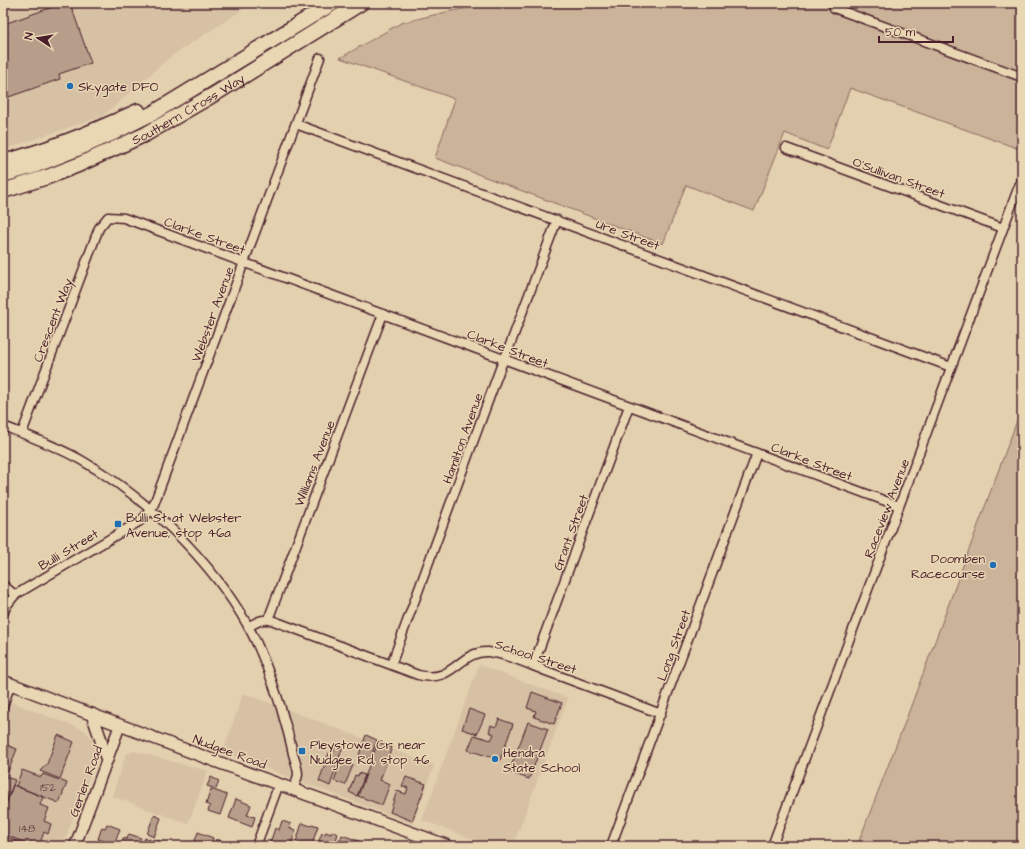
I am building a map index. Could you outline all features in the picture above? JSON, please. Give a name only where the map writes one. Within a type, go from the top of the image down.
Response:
[{"type":"highway","name":"Southern Cross Way","points":[[3,175],[34,166],[109,135],[153,113],[334,3]]},
{"type":"highway","name":"Southern Cross Way","points":[[3,191],[78,165],[146,134],[218,92],[361,3]]},
{"type":"highway","points":[[3,162],[38,152],[81,136],[148,106],[169,104]]},
{"type":"main road","name":"Nudgee Road","points":[[8,683],[444,845]]},
{"type":"main road","points":[[92,714],[107,760]]},
{"type":"street","points":[[834,8],[1022,77]]},
{"type":"street","name":"Webster Avenue","points":[[151,510],[320,58]]},
{"type":"street","name":"Ure Street","points":[[296,124],[951,367]]},
{"type":"street","name":"O'Sullivan Street","points":[[786,148],[1003,228]]},
{"type":"street","name":"Raceview Avenue","points":[[772,846],[1022,178]]},
{"type":"street","name":"Clarke Street","points":[[108,217],[124,218],[899,506]]},
{"type":"street","name":"Crescent Way","points":[[22,433],[99,228],[108,217]]},
{"type":"street","name":"Hamilton Avenue","points":[[391,665],[556,220]]},
{"type":"street","name":"Williams Avenue","points":[[268,620],[383,314]]},
{"type":"street","name":"Grant Street","points":[[532,666],[629,406]]},
{"type":"street","points":[[3,426],[64,451],[110,478],[133,494],[151,510],[210,570],[248,627],[272,682],[288,731],[298,775],[293,789]]},
{"type":"street","name":"Long Street","points":[[612,846],[757,453]]},
{"type":"street","name":"Bulli Street","points":[[3,614],[15,595],[140,521],[151,510]]},
{"type":"street","points":[[3,585],[15,595]]},
{"type":"street","points":[[248,627],[258,621],[268,620]]},
{"type":"street","name":"School Street","points":[[268,620],[425,677],[437,676],[448,672],[470,655],[494,652],[660,714]]},
{"type":"street","name":"Gerler Road","points":[[75,846],[120,725]]},
{"type":"street","points":[[256,846],[279,784]]},
{"type":"lane","points":[[3,712],[8,683]]},
{"type":"shaded area","name":"Skygate DFO","points":[[3,3],[253,3],[170,57],[103,116],[11,147],[3,148]]},
{"type":"shaded area","points":[[498,3],[1022,3],[1022,150],[850,88],[827,150],[785,133],[754,211],[686,185],[663,244],[435,158],[455,99],[340,58],[401,23],[446,12]]},
{"type":"shaded area","name":"Doomben Racecourse","points":[[1022,407],[1022,846],[857,846],[905,722]]},
{"type":"shaded area","name":"Hendra State School","points":[[479,665],[568,698],[513,846],[492,846],[422,820]]},
{"type":"shaded area","points":[[243,693],[434,765],[413,824],[223,752]]},
{"type":"shaded area","points":[[3,699],[84,730],[96,743],[97,758],[62,846],[3,846]]},
{"type":"shaded area","points":[[134,751],[208,771],[188,824],[112,796],[126,754]]},
{"type":"building","points":[[64,3],[70,3],[91,63],[59,74],[60,79],[3,99],[3,36],[8,34],[4,24]]},
{"type":"building","points":[[532,692],[562,703],[554,724],[534,717],[536,711],[527,708]]},
{"type":"building","points":[[469,709],[485,715],[477,734],[462,729]]},
{"type":"building","points":[[499,719],[513,724],[500,760],[468,750],[474,735],[491,740],[494,734],[489,732],[491,725],[496,727]]},
{"type":"building","points":[[528,722],[548,729],[529,779],[509,772]]},
{"type":"building","points":[[58,735],[74,742],[60,779],[40,771],[47,764]]},
{"type":"building","points":[[366,735],[377,740],[370,759],[359,755]]},
{"type":"building","points":[[378,742],[392,747],[380,780],[390,784],[382,805],[358,796]]},
{"type":"building","points":[[4,744],[17,749],[6,777],[15,780],[7,802],[3,800]]},
{"type":"building","points":[[336,744],[343,746],[330,786],[319,781],[329,753],[332,750],[334,751]]},
{"type":"building","points":[[341,761],[353,765],[345,785],[334,781]]},
{"type":"building","points":[[22,770],[41,777],[43,774],[67,783],[59,803],[16,786]]},
{"type":"building","points":[[359,773],[365,775],[357,796],[349,792],[355,775],[358,776]]},
{"type":"building","points":[[211,777],[219,781],[216,789],[207,786]]},
{"type":"building","points":[[406,777],[426,784],[412,821],[390,812],[397,791],[406,794],[408,788],[402,786]]},
{"type":"building","points":[[13,785],[43,797],[40,805],[49,808],[44,821],[51,824],[48,834],[44,832],[39,846],[34,846],[3,834],[3,811]]},
{"type":"building","points":[[211,789],[227,795],[220,815],[208,811],[210,806],[206,804]]},
{"type":"building","points":[[236,799],[251,805],[247,815],[255,817],[252,827],[229,818]]},
{"type":"building","points":[[154,815],[161,818],[154,837],[147,834]]},
{"type":"building","points":[[282,821],[291,824],[289,828],[296,830],[291,844],[289,846],[269,846],[275,828],[279,830]]},
{"type":"building","points":[[302,823],[311,826],[312,824],[318,826],[310,846],[303,846],[304,844],[296,842]]},
{"type":"building","points":[[107,824],[120,829],[113,846],[106,846],[107,842],[98,839],[102,827],[105,828]]},
{"type":"building","points":[[332,831],[338,834],[334,846],[320,846],[321,844],[318,843],[322,833],[325,834],[326,832],[331,834]]},
{"type":"building","points":[[198,832],[213,838],[210,846],[201,843],[199,845],[194,843]]},
{"type":"building","points":[[129,834],[141,838],[137,846],[120,846],[123,838],[127,839]]},
{"type":"building","points":[[342,835],[359,841],[357,846],[338,846]]},
{"type":"building","points":[[3,836],[27,845],[27,846],[3,846]]},
{"type":"building","points":[[145,838],[150,839],[148,846],[142,846]]},
{"type":"building","points":[[153,839],[168,844],[167,846],[150,846]]},
{"type":"building","points":[[216,839],[231,844],[230,846],[214,846]]},
{"type":"place","name":"Skygate DFO","points":[[70,86]]},
{"type":"place","name":"Bulli St at Webster Avenue, stop 46a","points":[[118,524]]},
{"type":"place","name":"Doomben Racecourse","points":[[993,565]]},
{"type":"place","name":"Pleystowe Cr near Nudgee Rd, stop 46","points":[[302,751]]},
{"type":"place","name":"Hendra State School","points":[[495,759]]}]
